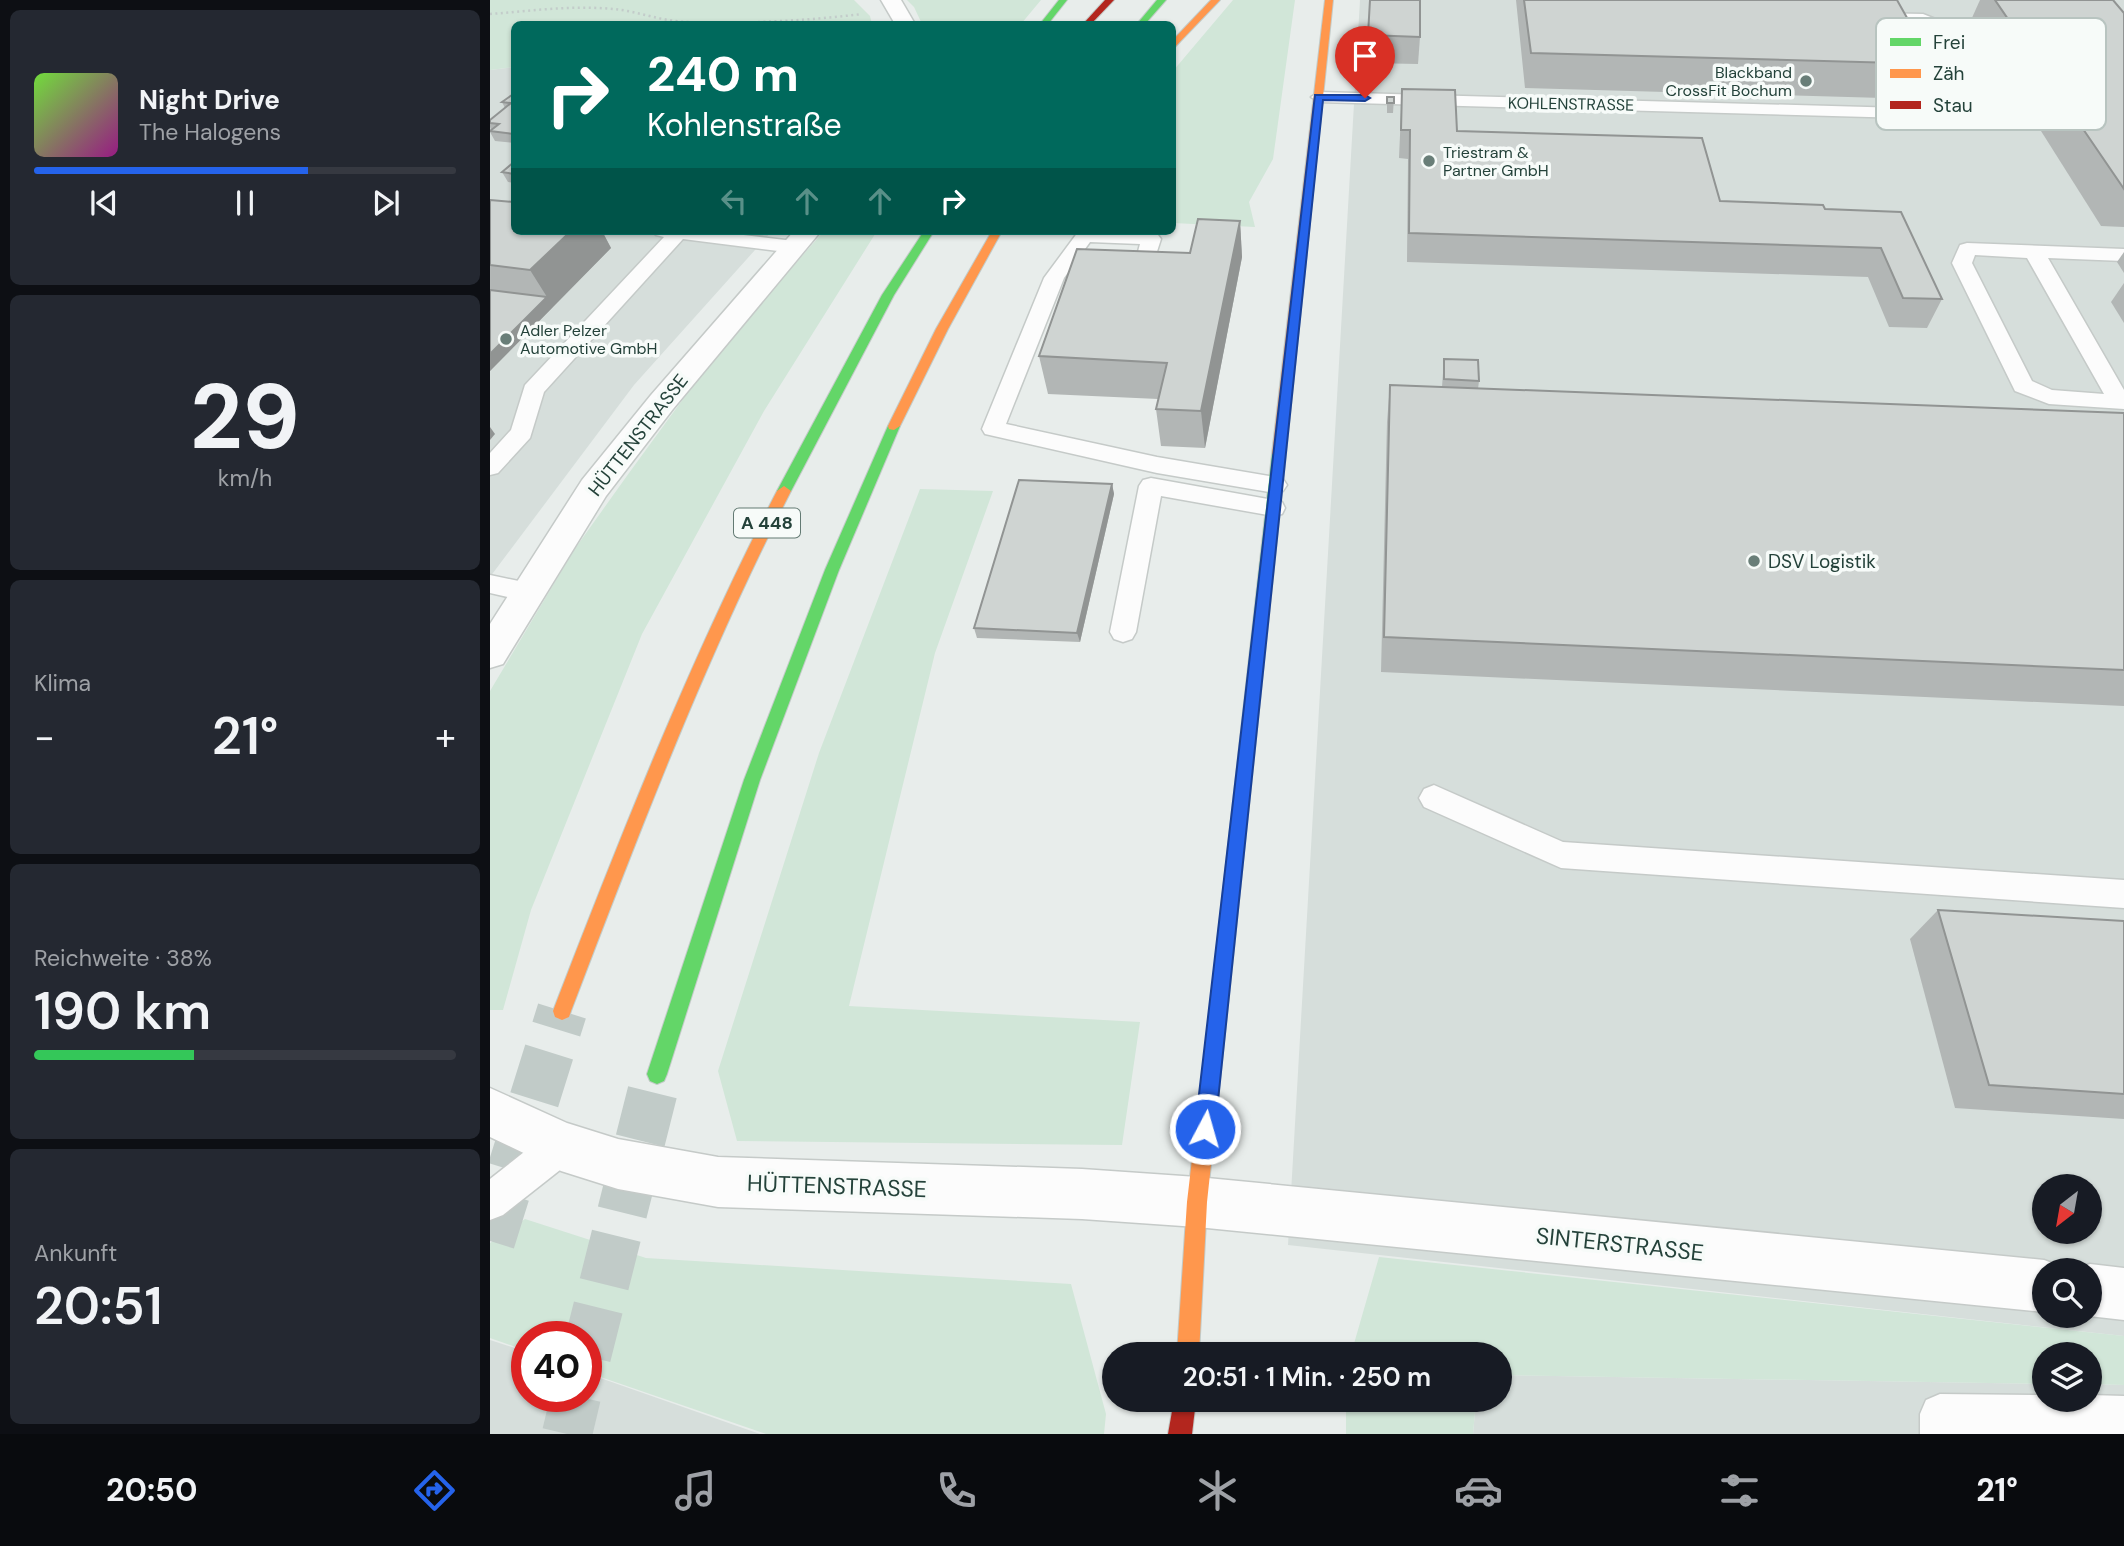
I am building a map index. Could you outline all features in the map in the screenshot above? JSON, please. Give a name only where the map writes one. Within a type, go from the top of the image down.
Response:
[{"type":"main road","points":[[1046,21],[1063,0]]},
{"type":"main road","points":[[1090,21],[1110,0]]},
{"type":"main road","points":[[1144,21],[1162,0]]},
{"type":"main road","points":[[1176,43],[1216,0]]},
{"type":"main road","points":[[1189,1342],[1196,1202],[1328,0]]},
{"type":"main road","points":[[888,295],[912,235]]},
{"type":"main road","name":"A 448","points":[[562,1011],[659,758],[747,561],[888,295],[926,235]]},
{"type":"main road","points":[[657,1074],[752,780],[832,570],[900,413],[942,328],[995,235]]},
{"type":"main road","points":[[1180,1434],[1183,1412]]},
{"type":"street","points":[[893,2],[903,21]]},
{"type":"street","name":"HÜTTENSTRASSE","points":[[490,654],[594,488],[662,402],[801,239]]},
{"type":"street","name":"HÜTTENSTRASSE","points":[[490,1112],[561,1146],[618,1164],[718,1182],[1082,1194],[1196,1202]]},
{"type":"street","name":"SINTERSTRASSE","points":[[1196,1202],[2032,1285]]},
{"type":"street","points":[[2102,1291],[2124,1294]]},
{"type":"lane","name":"KOHLENSTRASSE","points":[[1856,18],[1876,18]]},
{"type":"lane","name":"KOHLENSTRASSE","points":[[1319,97],[1876,112]]},
{"type":"lane","points":[[490,467],[522,433],[533,390],[667,235]]},
{"type":"lane","points":[[726,235],[801,239]]},
{"type":"lane","points":[[1145,263],[1151,239],[1085,236],[1054,278],[993,429],[1157,465],[1274,496]]},
{"type":"lane","points":[[2122,402],[2049,397],[2023,386],[1962,264],[1966,249],[2124,255]]},
{"type":"lane","points":[[2034,252],[2122,402]]},
{"type":"lane","points":[[1123,632],[1151,486],[1274,496]]},
{"type":"lane","points":[[490,584],[528,592]]},
{"type":"lane","points":[[1434,798],[1561,855],[2124,894]]},
{"type":"lane","points":[[490,1202],[561,1146]]},
{"type":"lane","points":[[1940,1434],[1940,1414],[2105,1422]]},
{"type":"path","points":[[800,21],[858,15],[893,2]]},
{"type":"path","points":[[490,14],[563,8],[614,9],[675,21]]},
{"type":"shaded area","points":[[1360,0],[2124,0],[2124,1336],[2051,1328],[2102,1328],[2102,1258],[2032,1258],[2032,1326],[1288,1245]]},
{"type":"shaded area","points":[[511,67],[511,235],[768,235],[634,385],[490,577],[490,70]]},
{"type":"shaded area","points":[[490,1340],[511,1347],[511,1412],[602,1412],[602,1379],[760,1434],[490,1434]]},
{"type":"shaded area","points":[[1512,1375],[2032,1384],[2032,1412],[2102,1412],[2102,1384],[2124,1385],[2124,1434],[1473,1434],[1475,1412],[1512,1412]]},
{"type":"green space","points":[[490,0],[854,0],[870,16],[871,21],[511,21],[511,67],[490,70]]},
{"type":"green space","points":[[907,0],[1041,0],[1024,21],[921,21]]},
{"type":"green space","points":[[1233,0],[1295,0],[1273,159],[1249,202],[1255,227],[1176,223],[1176,67]]},
{"type":"green space","points":[[820,235],[874,235],[764,411],[642,634],[531,910],[503,1010],[490,1010],[490,691],[574,550],[716,354]]},
{"type":"green space","points":[[920,489],[993,491],[935,653],[849,1006],[1140,1022],[1122,1145],[737,1141],[718,1071],[819,753]]},
{"type":"green space","points":[[525,1219],[646,1258],[1071,1284],[1102,1399],[1102,1412],[1106,1414],[1104,1434],[766,1434],[602,1378],[602,1321],[511,1321],[511,1345],[490,1338],[490,1243]]},
{"type":"green space","points":[[1379,1257],[2124,1336],[2124,1385],[2102,1384],[2102,1342],[2032,1342],[2032,1384],[1512,1375],[1512,1342],[1354,1342]]},
{"type":"green space","points":[[1346,1412],[1475,1412],[1473,1434],[1346,1434]]},
{"type":"building","points":[[1370,0],[1420,0],[1420,37],[1368,35]]},
{"type":"building","points":[[1524,0],[1897,0],[1907,18],[1876,18],[1876,62],[1531,53]]},
{"type":"building","points":[[1995,0],[2113,0],[2124,13],[2124,189],[2084,130],[2106,130],[2106,18],[2007,18]]},
{"type":"building","points":[[1402,89],[1455,90],[1457,131],[1702,138],[1720,201],[1823,205],[1825,209],[1901,212],[1942,299],[1903,298],[1881,248],[1409,233],[1410,130],[1401,130]]},
{"type":"building","points":[[511,96],[511,103],[502,102]]},
{"type":"building","points":[[1387,97],[1394,97],[1394,103],[1387,103]]},
{"type":"building","points":[[511,103],[511,134],[490,131],[499,124],[490,123],[490,120]]},
{"type":"building","points":[[511,164],[511,174],[502,172]]},
{"type":"building","points":[[490,200],[511,202],[511,235],[567,235],[530,270],[490,265]]},
{"type":"building","points":[[1198,219],[1240,221],[1201,411],[1156,409],[1167,363],[1039,356],[1077,249],[1190,253]]},
{"type":"building","points":[[490,290],[547,297],[490,354]]},
{"type":"building","points":[[1444,359],[1478,360],[1479,381],[1444,379]]},
{"type":"building","name":"DSV Logistik","points":[[1390,385],[2124,413],[2124,670],[1384,637]]},
{"type":"building","points":[[1019,480],[1112,484],[1077,633],[974,628]]},
{"type":"building","points":[[1938,910],[2124,921],[2124,1094],[1989,1085]]},
{"type":"tunnel","points":[[490,1241],[562,1011]]},
{"type":"tunnel","points":[[595,1321],[657,1074]]},
{"type":"tunnel","points":[[567,1434],[572,1412]]},
{"type":"traffic: fast","points":[[1046,21],[1063,0]]},
{"type":"traffic: fast","points":[[1144,21],[1162,0]]},
{"type":"traffic: fast","points":[[784,491],[888,295],[926,235]]},
{"type":"traffic: fast","points":[[657,1074],[752,780],[832,570],[894,426]]},
{"type":"traffic: fast","points":[[1218,1015],[1279,454]]},
{"type":"traffic: slow","points":[[1176,43],[1216,0]]},
{"type":"traffic: slow","points":[[1279,454],[1329,0]]},
{"type":"traffic: slow","points":[[894,426],[942,329],[995,235]]},
{"type":"traffic: slow","points":[[562,1011],[665,748],[721,618],[784,491]]},
{"type":"traffic: slow","points":[[1189,1342],[1197,1202],[1218,1015]]},
{"type":"traffic: jam","points":[[1090,21],[1110,0]]},
{"type":"traffic: jam","points":[[1180,1434],[1183,1412]]},
{"type":"place","name":"Blackband CrossFit Bochum","points":[[1806,81]]},
{"type":"place","name":"Triestram & Partner GmbH","points":[[1429,161]]},
{"type":"place","name":"Adler Pelzer Automotive GmbH","points":[[506,339]]},
{"type":"place","name":"DSV Logistik","points":[[1754,561]]},
{"type":"route","points":[[1205,1129],[1319,97],[1365,98]]}]
